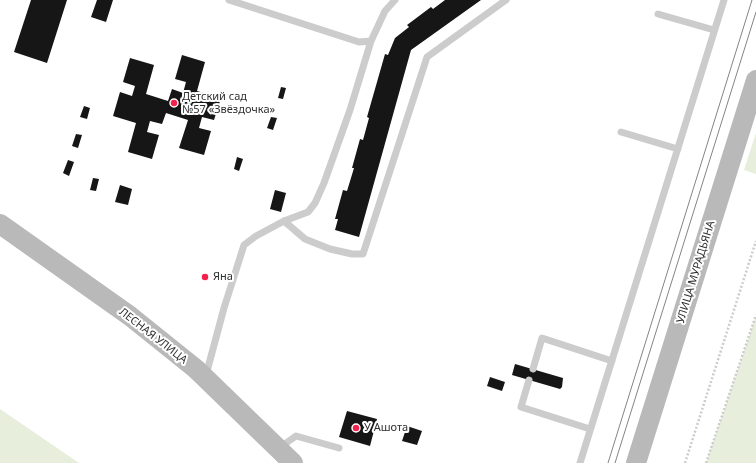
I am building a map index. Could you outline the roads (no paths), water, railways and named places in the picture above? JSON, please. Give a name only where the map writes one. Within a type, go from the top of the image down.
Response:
[{"type":"main road","name":"УЛИЦА МУРАДЬЯНА","points":[[636,463],[756,80]]},
{"type":"main road","name":"ЛЕСНАЯ УЛИЦА","points":[[0,224],[130,316],[206,377],[293,463]]},
{"type":"lane","points":[[229,0],[243,2],[360,42],[371,41]]},
{"type":"lane","points":[[206,377],[224,308],[244,245],[256,236],[284,221],[308,212],[314,203],[321,190],[350,110],[371,41],[385,11],[387,0]]},
{"type":"lane","points":[[385,11],[395,0]]},
{"type":"lane","points":[[284,221],[305,239],[330,249],[352,254],[364,254],[427,57],[506,0]]},
{"type":"lane","points":[[580,463],[724,0]]},
{"type":"lane","points":[[658,14],[714,30]]},
{"type":"lane","points":[[621,132],[678,149]]},
{"type":"lane","points":[[533,370],[542,338],[612,361]]},
{"type":"lane","points":[[529,380],[521,407],[590,430]]},
{"type":"lane","points":[[278,448],[296,436],[339,448]]},
{"type":"tram line","points":[[608,463],[752,0]]},
{"type":"tram line","points":[[615,463],[756,12]]},
{"type":"place","name":"Детский сад №57 «Звёздочка»","points":[[174,103]]},
{"type":"place","name":"Яна","points":[[205,277]]},
{"type":"place","name":"У Ашота","points":[[356,428]]}]
